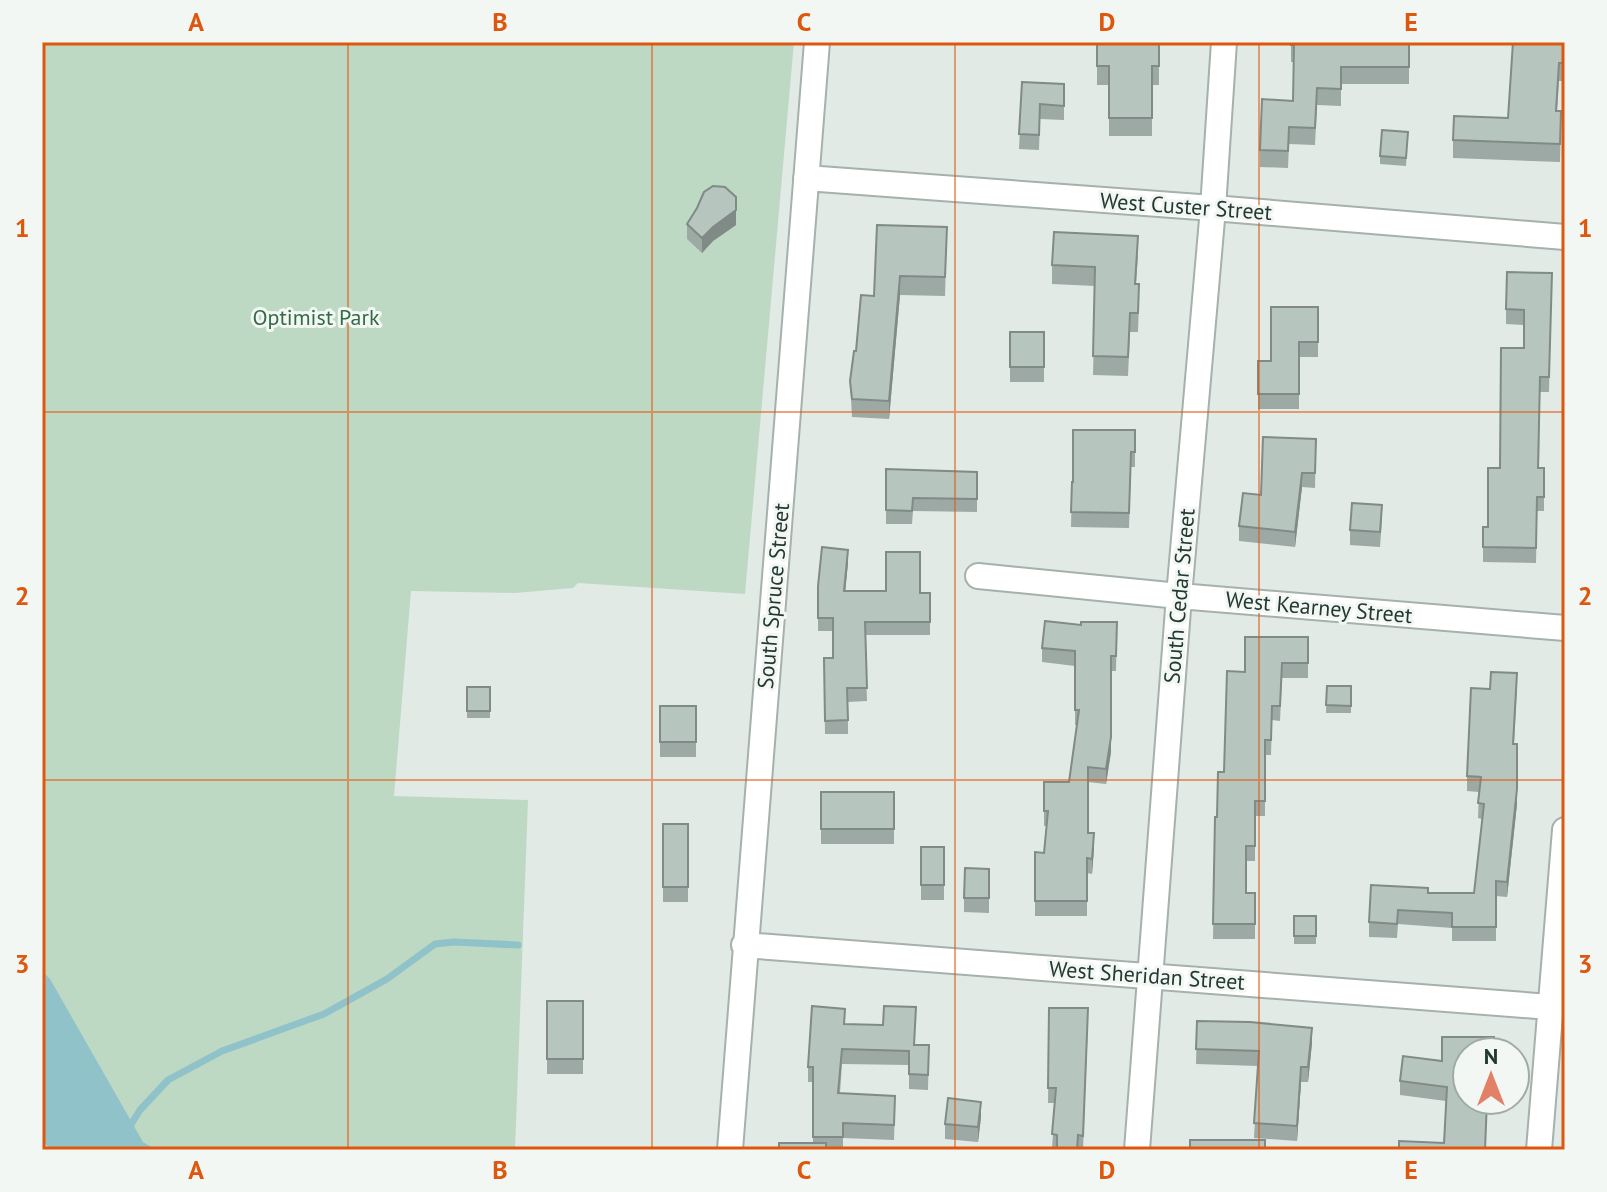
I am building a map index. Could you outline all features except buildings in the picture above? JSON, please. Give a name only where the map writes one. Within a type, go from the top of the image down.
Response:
[{"type":"street","name":"South Spruce Street","points":[[730,1150],[817,42]]},
{"type":"street","name":"South Cedar Street","points":[[1137,1150],[1224,42]]},
{"type":"street","name":"West Custer Street","points":[[806,178],[1565,237]]},
{"type":"street","name":"West Kearney Street","points":[[978,576],[1565,628]]},
{"type":"street","points":[[1539,1150],[1565,830]]},
{"type":"street","name":"West Sheridan Street","points":[[744,945],[1550,1007]]},
{"type":"green space","name":"Optimist Park","points":[[42,42],[794,42],[745,594],[578,583],[573,588],[515,593],[411,591],[394,796],[528,800],[515,1150],[42,1150]]},
{"type":"water","points":[[42,971],[50,979],[143,1142],[156,1150],[51,1150],[42,1140]]},
{"type":"waterway","points":[[127,1131],[140,1110],[168,1080],[222,1051],[324,1014],[387,979],[435,944],[518,945]]}]
